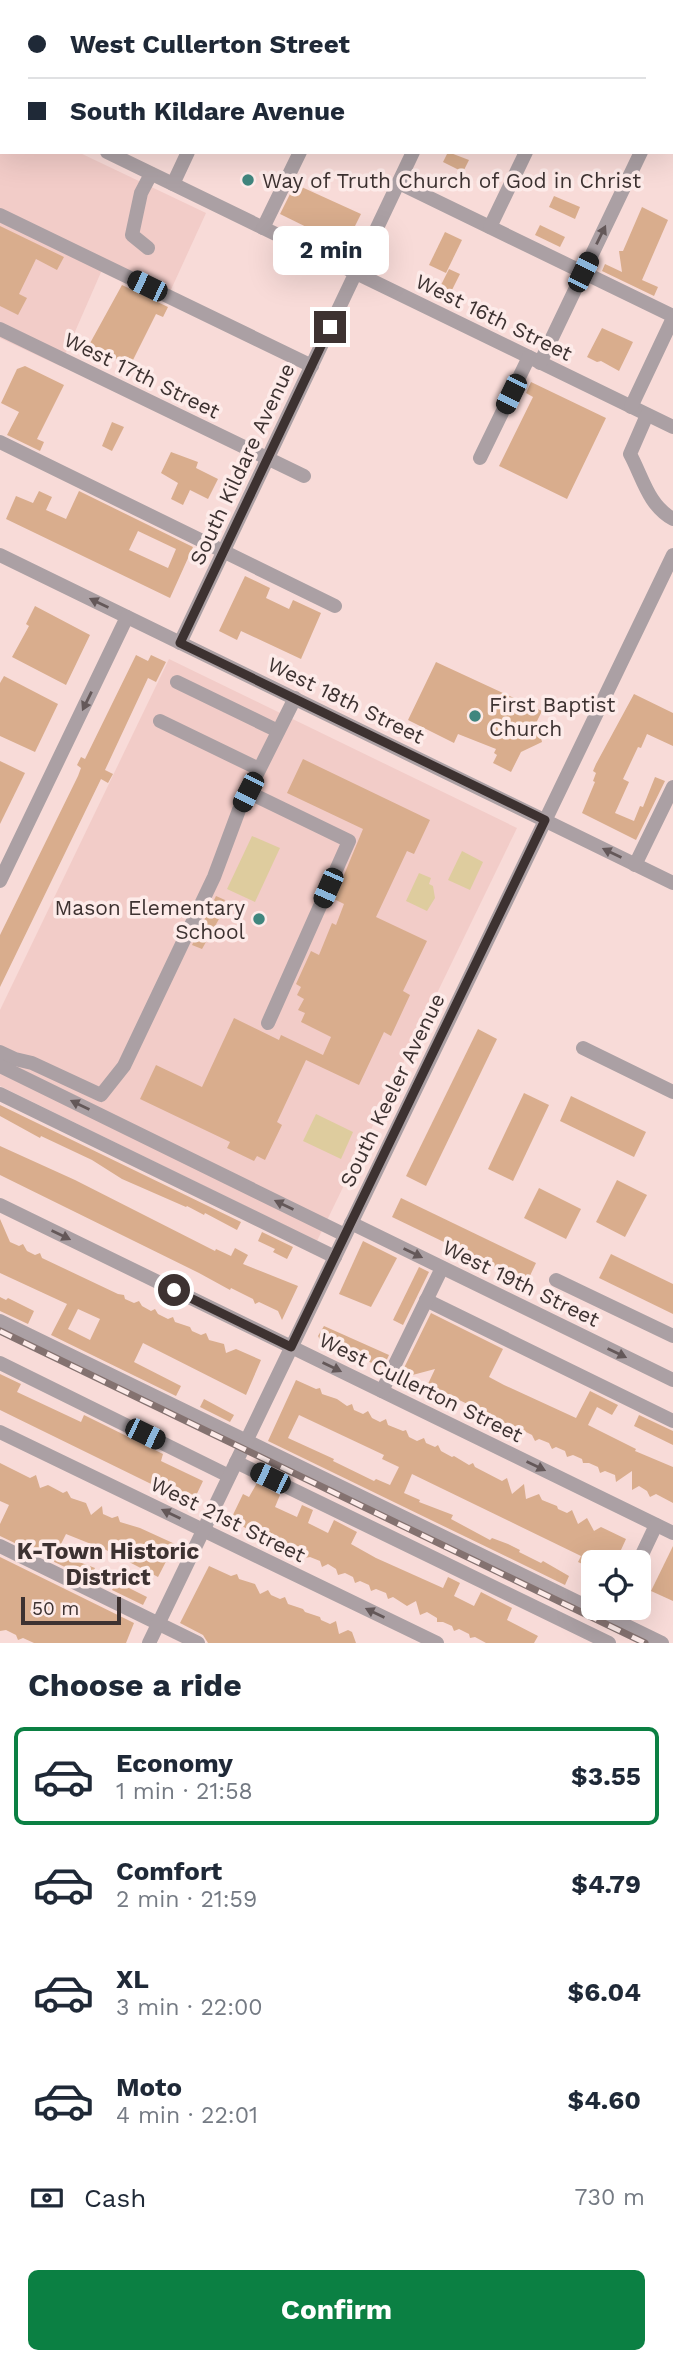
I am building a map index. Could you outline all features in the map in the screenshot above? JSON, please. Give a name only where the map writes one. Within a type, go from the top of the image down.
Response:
[{"type":"street","name":"West 16th Street","points":[[111,154],[673,427]]},
{"type":"street","points":[[173,184],[187,154]]},
{"type":"street","points":[[264,228],[299,154]]},
{"type":"street","name":"South Kildare Avenue","points":[[180,643],[412,154]]},
{"type":"street","points":[[490,227],[525,154]]},
{"type":"street","points":[[480,458],[583,272],[640,154]]},
{"type":"street","points":[[148,248],[132,236],[141,193],[151,174]]},
{"type":"street","points":[[399,183],[673,317],[631,407]]},
{"type":"street","points":[[0,215],[312,366]]},
{"type":"street","name":"West 17th Street","points":[[0,329],[304,476]]},
{"type":"street","points":[[647,415],[630,454],[656,508],[673,519]]},
{"type":"street","points":[[0,442],[335,607]]},
{"type":"street","name":"West 18th Street","points":[[0,555],[673,883]]},
{"type":"street","name":"South Keeler Avenue","points":[[149,1643],[673,555]]},
{"type":"street","points":[[0,881],[127,617]]},
{"type":"street","points":[[177,682],[278,731]]},
{"type":"street","points":[[0,1052],[32,1063],[101,1095],[131,1054],[214,877],[239,810],[295,698]]},
{"type":"street","points":[[160,721],[259,769]]},
{"type":"street","points":[[635,865],[673,787]]},
{"type":"street","points":[[248,792],[349,841],[268,1023]]},
{"type":"street","points":[[583,1048],[673,1092]]},
{"type":"street","name":"West 19th Street","points":[[0,1066],[348,1229],[442,1268],[673,1380]]},
{"type":"street","points":[[0,1094],[335,1257]]},
{"type":"street","name":"West Cullerton Street","points":[[0,1205],[673,1533]]},
{"type":"street","points":[[382,1391],[442,1268]]},
{"type":"street","points":[[556,1280],[673,1336]]},
{"type":"street","points":[[426,1300],[673,1420]]},
{"type":"street","points":[[0,1321],[581,1598]]},
{"type":"street","points":[[0,1363],[229,1476]]},
{"type":"street","name":"West 21st Street","points":[[0,1432],[437,1643]]},
{"type":"street","points":[[236,1462],[603,1642],[611,1620]]},
{"type":"street","points":[[644,1550],[656,1525]]},
{"type":"street","points":[[0,1546],[198,1643]]},
{"type":"street","points":[[624,1620],[662,1643]]},
{"type":"shaded area","points":[[0,154],[82,154],[206,213],[169,294],[105,263],[60,366],[0,338]]},
{"type":"shaded area","name":"Mason Elementary School","points":[[169,659],[517,828],[317,1241],[0,1086],[0,1010]]},
{"type":"shaded area","points":[[252,836],[280,848],[255,902],[227,889]]},
{"type":"shaded area","points":[[462,851],[483,862],[470,890],[448,880]]},
{"type":"shaded area","points":[[419,873],[431,878],[429,884],[433,886],[435,898],[427,911],[406,901]]},
{"type":"shaded area","points":[[316,1114],[353,1132],[341,1159],[303,1141]]},
{"type":"building","points":[[447,154],[469,160],[463,172],[443,162]]},
{"type":"building","points":[[295,184],[361,214],[345,246],[280,214]]},
{"type":"building","points":[[554,196],[580,207],[575,219],[549,207]]},
{"type":"building","points":[[642,207],[668,220],[642,280],[658,287],[654,296],[602,271],[605,264],[622,272],[619,251],[623,251]]},
{"type":"building","points":[[540,225],[565,237],[560,247],[535,235]]},
{"type":"building","points":[[0,226],[64,257],[57,270],[36,259],[19,294],[27,298],[18,315],[0,306]]},
{"type":"building","points":[[445,232],[462,240],[446,273],[429,265]]},
{"type":"building","points":[[449,269],[460,274],[449,296],[438,291]]},
{"type":"building","points":[[122,285],[168,307],[163,317],[156,314],[130,366],[89,345]]},
{"type":"building","points":[[602,328],[633,342],[619,371],[587,357]]},
{"type":"building","points":[[25,366],[64,385],[37,439],[44,442],[40,451],[7,435],[19,412],[1,403],[17,369]]},
{"type":"building","points":[[531,382],[606,418],[567,499],[499,466],[533,397],[526,393]]},
{"type":"building","points":[[112,422],[124,427],[112,451],[102,446]]},
{"type":"building","points":[[171,452],[198,462],[196,468],[218,479],[208,499],[190,490],[183,505],[171,499],[178,483],[161,473]]},
{"type":"building","points":[[39,491],[52,497],[46,510],[66,519],[79,491],[193,547],[170,598],[6,519],[16,496],[33,503]],"holes":[[[138,531],[176,549],[168,568],[129,550]]]},
{"type":"building","points":[[245,576],[270,588],[266,598],[289,609],[293,600],[321,613],[301,659],[241,631],[237,640],[219,631]]},
{"type":"building","points":[[35,606],[90,635],[66,685],[12,657],[29,626],[26,624]]},
{"type":"building","points":[[136,655],[148,661],[151,655],[166,662],[156,682],[148,678],[105,770],[113,774],[108,783],[101,779],[0,987],[0,935],[78,776],[81,768],[77,765],[81,757],[85,759]]},
{"type":"building","name":"First Baptist Church","points":[[436,662],[542,711],[537,721],[542,742],[521,752],[511,772],[493,763],[497,755],[494,753],[496,749],[458,734],[454,743],[408,720]]},
{"type":"building","points":[[4,676],[58,704],[35,752],[0,736],[0,683]]},
{"type":"building","points":[[634,694],[673,713],[673,746],[647,734],[623,779],[629,782],[615,813],[634,821],[655,777],[665,781],[636,840],[582,813],[595,782],[596,773],[593,771],[596,764]]},
{"type":"building","points":[[303,759],[430,820],[414,854],[407,851],[376,917],[427,941],[403,991],[410,995],[391,1036],[384,1032],[359,1085],[306,1060],[277,1122],[282,1125],[265,1160],[257,1156],[254,1161],[227,1148],[230,1142],[140,1099],[156,1065],[202,1087],[234,1018],[279,1040],[281,1035],[323,1055],[331,1037],[301,1022],[305,1013],[298,1010],[304,999],[297,995],[301,987],[296,984],[311,951],[319,955],[332,923],[336,925],[344,904],[334,899],[363,829],[287,793]]},
{"type":"building","points":[[0,761],[25,773],[0,824]]},
{"type":"building","points":[[216,896],[225,900],[216,918],[219,919],[202,949],[192,945]]},
{"type":"building","points":[[478,1029],[497,1039],[426,1186],[406,1176]]},
{"type":"building","points":[[524,1093],[549,1105],[513,1181],[488,1169]]},
{"type":"building","points":[[571,1096],[646,1132],[634,1157],[560,1121]]},
{"type":"building","points":[[0,1105],[241,1222],[237,1230],[205,1213],[204,1215],[122,1179],[92,1160],[41,1136],[40,1138],[0,1116]]},
{"type":"building","points":[[0,1146],[75,1180],[215,1251],[216,1249],[231,1256],[235,1248],[248,1255],[243,1264],[298,1286],[282,1320],[278,1311],[259,1302],[255,1304],[253,1299],[0,1175]]},
{"type":"building","points":[[617,1180],[647,1195],[625,1237],[596,1222]]},
{"type":"building","points":[[539,1188],[581,1209],[566,1239],[524,1218]]},
{"type":"building","points":[[401,1198],[536,1263],[527,1282],[392,1217]]},
{"type":"building","points":[[0,1219],[10,1242],[19,1246],[23,1244],[27,1251],[35,1255],[40,1253],[42,1258],[124,1295],[125,1299],[134,1303],[139,1301],[142,1306],[151,1311],[155,1309],[158,1314],[168,1319],[173,1317],[175,1322],[190,1327],[192,1331],[201,1335],[206,1333],[209,1340],[224,1344],[226,1353],[236,1349],[261,1360],[246,1395],[143,1343],[134,1362],[181,1386],[176,1396],[51,1335],[67,1304],[0,1273]],"holes":[[[78,1309],[100,1319],[90,1340],[68,1329]]]},
{"type":"building","points":[[262,1232],[293,1247],[287,1259],[273,1252],[275,1249],[258,1241]]},
{"type":"building","points":[[363,1241],[397,1258],[371,1307],[339,1294]]},
{"type":"building","points":[[611,1254],[673,1284],[673,1314],[599,1278]]},
{"type":"building","points":[[419,1267],[429,1272],[403,1325],[393,1320]]},
{"type":"building","points":[[0,1297],[6,1300],[8,1298],[34,1311],[28,1324],[0,1311]]},
{"type":"building","points":[[431,1313],[503,1349],[489,1377],[504,1385],[576,1418],[590,1391],[618,1405],[612,1415],[597,1407],[588,1425],[636,1449],[635,1451],[673,1467],[673,1503],[656,1494],[650,1497],[647,1491],[639,1486],[632,1490],[632,1471],[616,1482],[615,1475],[605,1471],[600,1473],[598,1467],[583,1463],[582,1459],[573,1455],[567,1457],[565,1451],[556,1447],[552,1449],[549,1443],[539,1439],[535,1441],[532,1435],[524,1431],[518,1433],[517,1428],[506,1423],[501,1425],[500,1419],[483,1414],[457,1399],[451,1399],[450,1395],[440,1390],[434,1391],[428,1384],[435,1369],[405,1377],[402,1372]]},
{"type":"building","points":[[324,1326],[389,1355],[383,1368],[320,1340],[318,1336]]},
{"type":"building","points":[[0,1374],[21,1384],[17,1392],[81,1422],[84,1415],[163,1454],[161,1461],[203,1481],[192,1504],[0,1410]]},
{"type":"building","points":[[296,1380],[316,1389],[320,1388],[322,1394],[347,1406],[352,1404],[354,1410],[363,1414],[368,1411],[372,1418],[380,1422],[386,1419],[388,1425],[406,1430],[409,1437],[417,1441],[424,1438],[426,1443],[435,1447],[438,1445],[441,1451],[469,1465],[473,1463],[475,1467],[502,1481],[507,1478],[512,1494],[524,1484],[526,1499],[539,1494],[542,1500],[557,1506],[558,1509],[567,1513],[572,1510],[578,1524],[587,1518],[594,1531],[601,1527],[626,1539],[621,1550],[581,1550],[581,1556],[412,1474],[404,1493],[453,1515],[451,1519],[490,1540],[492,1538],[508,1544],[541,1563],[543,1561],[569,1576],[565,1585],[268,1441]],"holes":[[[299,1415],[384,1455],[382,1459],[399,1467],[390,1485],[376,1479],[374,1481],[288,1438]]]},
{"type":"building","points":[[204,1399],[234,1415],[230,1422],[200,1407]]},
{"type":"building","points":[[639,1415],[673,1431],[673,1445],[634,1426]]},
{"type":"building","points":[[0,1463],[30,1478],[36,1475],[40,1488],[48,1485],[63,1493],[67,1491],[71,1498],[86,1503],[91,1515],[102,1506],[103,1514],[112,1518],[118,1516],[120,1522],[175,1544],[158,1577],[106,1550],[66,1534],[58,1550],[65,1553],[63,1556],[95,1568],[90,1579],[0,1536],[0,1524],[9,1505],[0,1501]]},
{"type":"building","points":[[257,1483],[280,1495],[275,1507],[297,1517],[302,1505],[313,1510],[308,1523],[328,1533],[334,1520],[357,1532],[351,1544],[376,1558],[443,1588],[448,1577],[460,1583],[454,1596],[474,1606],[481,1592],[512,1608],[507,1620],[538,1636],[534,1643],[486,1643],[475,1637],[470,1638],[469,1634],[459,1629],[454,1631],[452,1626],[437,1622],[437,1618],[427,1612],[420,1615],[416,1601],[407,1606],[393,1597],[388,1599],[386,1593],[376,1589],[371,1591],[369,1585],[360,1581],[355,1583],[353,1577],[345,1573],[338,1575],[336,1569],[328,1564],[322,1567],[320,1561],[305,1558],[303,1553],[288,1550],[287,1546],[230,1521],[243,1494],[249,1497]]},
{"type":"building","points":[[673,1546],[673,1601],[651,1591]]},
{"type":"building","points":[[0,1557],[134,1623],[126,1643],[34,1643],[23,1638],[18,1640],[16,1635],[6,1630],[0,1631]]},
{"type":"building","points":[[209,1566],[231,1576],[237,1574],[239,1579],[255,1584],[260,1594],[268,1590],[271,1595],[280,1599],[285,1597],[288,1604],[320,1617],[321,1620],[330,1624],[336,1621],[339,1634],[348,1630],[352,1632],[356,1643],[208,1643],[203,1635],[180,1623]]},
{"type":"building","points":[[118,1579],[147,1597],[143,1605],[112,1590]]},
{"type":"railway","points":[[0,1331],[645,1643]]},
{"type":"place","name":"Way of Truth Church of God in Christ","points":[[248,180]]},
{"type":"place","name":"First Baptist Church","points":[[475,716]]},
{"type":"place","name":"Mason Elementary School","points":[[259,919]]},
{"type":"district","name":"K-Town Historic District","points":[[108,1564]]},
{"type":"route","points":[[174,1290],[291,1347],[545,820],[180,643],[330,327]]}]
